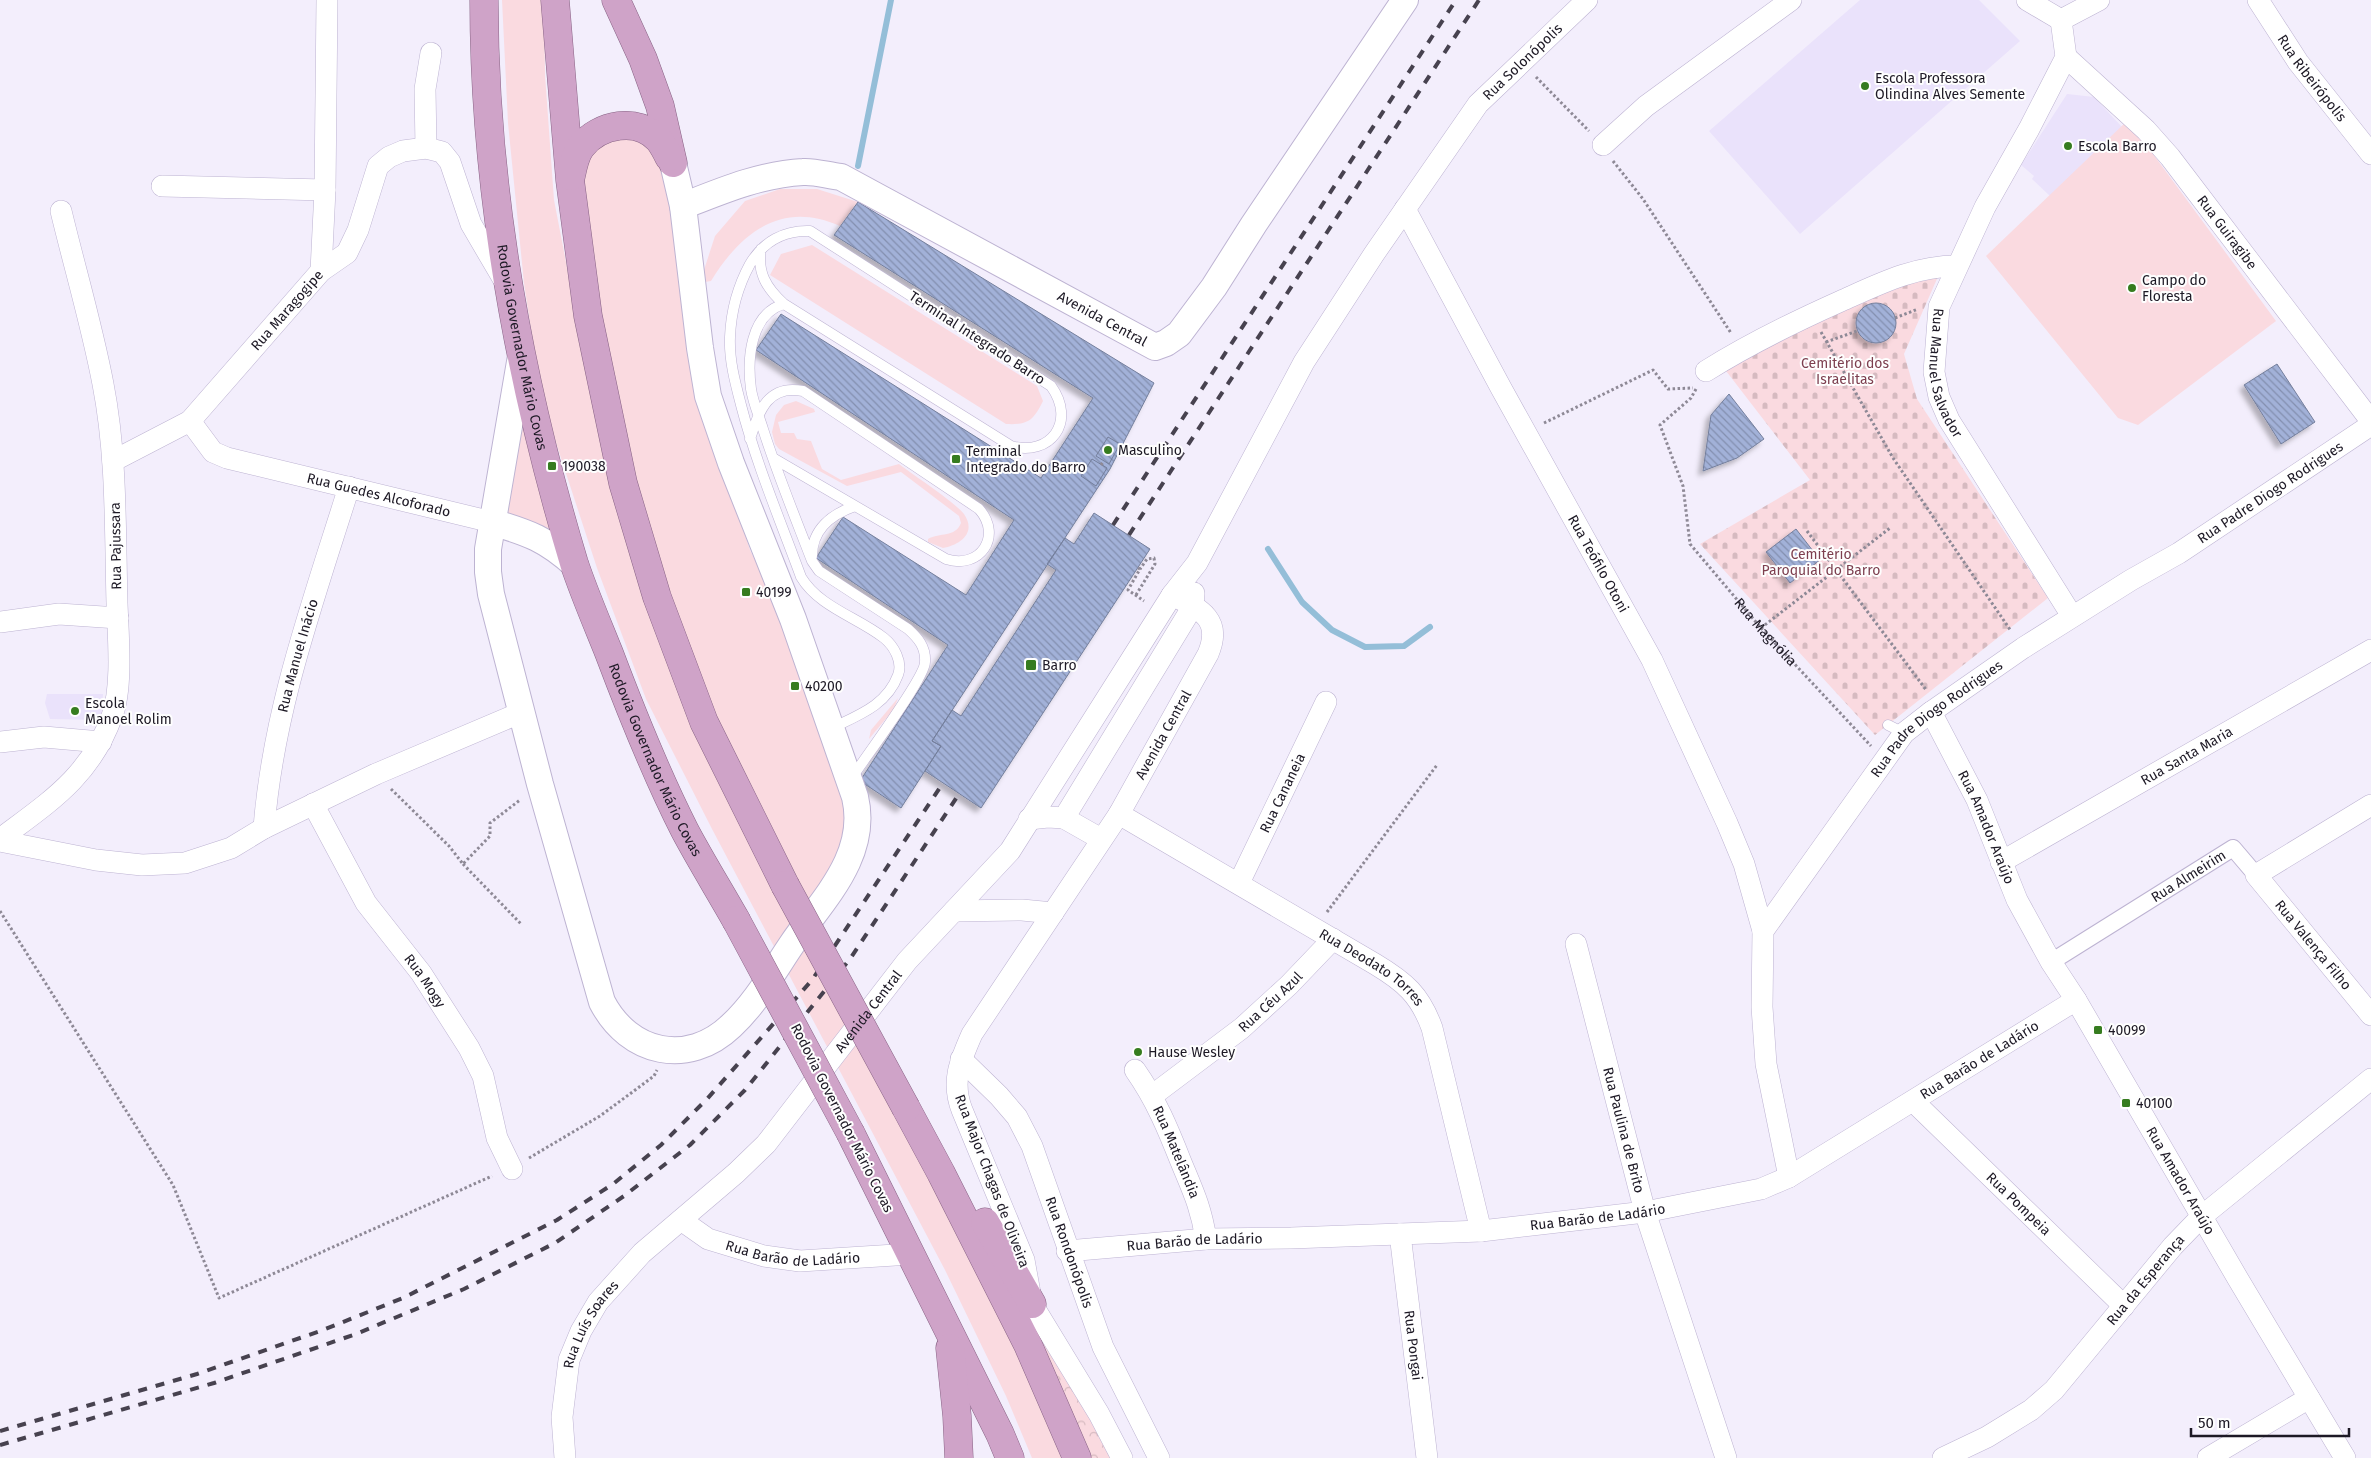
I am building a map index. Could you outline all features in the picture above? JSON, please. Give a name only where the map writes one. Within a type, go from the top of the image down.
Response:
[{"type":"highway","name":"Rodovia Governador Mário Covas","points":[[484,0],[484,65],[490,159],[509,289],[536,424],[575,565],[620,682],[686,832],[736,920],[851,1134],[1000,1434],[1010,1458]]},
{"type":"highway","points":[[555,0],[570,180],[590,325],[623,483],[657,597],[704,722],[785,885],[941,1173],[1028,1345],[1077,1458]]},
{"type":"highway","points":[[616,0],[643,59],[656,96],[673,163]]},
{"type":"highway","points":[[570,180],[573,164],[580,148],[592,136],[606,128],[621,125],[635,126],[648,131],[659,140],[673,163]]},
{"type":"highway","points":[[941,1173],[966,1195],[975,1206],[1032,1304]]},
{"type":"highway","points":[[948,1332],[957,1416],[959,1458]]},
{"type":"street","name":"Rua Maragogipe","points":[[113,461],[190,421],[321,272],[325,190],[327,0]]},
{"type":"street","name":"Avenida Central","points":[[683,206],[727,189],[770,176],[804,172],[841,178],[1155,346],[1166,343],[1179,334],[1208,295],[1405,0]]},
{"type":"street","name":"Rua Solonópolis","points":[[1462,127],[1478,104],[1587,0]]},
{"type":"street","points":[[1603,145],[1646,106],[1791,0]]},
{"type":"street","points":[[2027,0],[2061,20]]},
{"type":"street","points":[[2061,20],[2099,0]]},
{"type":"street","name":"Rua Ribeirópolis","points":[[2258,0],[2298,62],[2371,154]]},
{"type":"street","points":[[2061,20],[2066,57]]},
{"type":"street","points":[[426,148],[425,89],[431,53]]},
{"type":"street","name":"Rua Manuel Salvador","points":[[2066,57],[2029,129],[1985,207],[1939,307],[1934,372],[1939,397],[1949,420],[2072,616]]},
{"type":"street","name":"Rua Guiragibe","points":[[2066,57],[2146,130],[2170,157],[2371,421]]},
{"type":"street","name":"Avenida Central","points":[[681,1220],[766,1144],[907,961],[1010,851],[1028,819],[1172,595],[1197,563],[1304,362],[1405,209],[1462,127]]},
{"type":"street","points":[[321,272],[347,253],[358,230],[378,166],[389,157],[403,152],[426,148],[442,152],[450,162],[472,224],[509,289]]},
{"type":"street","points":[[522,352],[488,549],[491,594],[540,784],[602,1002],[609,1016],[620,1028],[645,1045],[663,1051],[693,1048],[711,1041],[732,1026],[753,1001],[812,915],[834,887],[846,867],[858,832],[857,806],[832,728],[793,619],[730,462],[708,396],[700,348],[683,206],[673,163]]},
{"type":"street","points":[[162,186],[325,190]]},
{"type":"street","name":"Rua Teófilo Otoni","points":[[1405,209],[1652,660],[1734,839],[1744,864],[1763,931]]},
{"type":"street","name":"Rua Pajussara","points":[[0,840],[65,789],[86,766],[113,715],[116,702],[118,618],[113,461],[103,384],[62,211]]},
{"type":"street","points":[[1701,379],[1741,349],[1811,314],[1890,280],[1921,269],[1957,266]]},
{"type":"street","name":"Rua Guedes Alcoforado","points":[[190,421],[213,452],[227,458],[492,522],[530,533],[554,546],[575,565]]},
{"type":"street","name":"Rua Padre Diogo Rodrigues","points":[[1763,931],[1885,761],[1896,729],[1930,703],[2179,553],[2371,425]]},
{"type":"street","name":"Rua Manuel Inácio","points":[[264,828],[267,790],[284,700],[349,487]]},
{"type":"street","name":"Avenida Central","points":[[1064,818],[1193,606],[1197,563]]},
{"type":"street","points":[[1172,595],[1193,606]]},
{"type":"street","name":"Avenida Central","points":[[961,1060],[972,1034],[1119,814],[1213,642],[1210,622],[1193,606]]},
{"type":"street","points":[[0,622],[59,614],[118,618]]},
{"type":"street","name":"Rua Santa Maria","points":[[2001,862],[2371,650]]},
{"type":"street","name":"Rua Cananeia","points":[[1238,883],[1326,702]]},
{"type":"street","name":"Rua Amador Araújo","points":[[1930,703],[1977,800],[2017,900],[2051,962],[2076,1000],[2201,1217],[2345,1458]]},
{"type":"street","points":[[0,840],[96,860],[142,865],[185,863],[231,848],[264,828],[376,774],[522,712]]},
{"type":"street","points":[[0,742],[44,737],[100,742]]},
{"type":"street","name":"Rua Mogy","points":[[313,804],[366,903],[421,972],[469,1048],[482,1076],[498,1138],[512,1168]]},
{"type":"street","points":[[2256,875],[2371,805]]},
{"type":"street","name":"Rua Deodato Torres","points":[[1119,814],[1392,974],[1418,997],[1425,1008],[1445,1076],[1482,1231]]},
{"type":"street","points":[[1028,819],[1064,818],[1102,839]]},
{"type":"street","name":"Rua Almeirim","points":[[2051,962],[2233,848],[2256,875]]},
{"type":"street","name":"Rua Valença Filho","points":[[2256,875],[2371,1015]]},
{"type":"street","points":[[954,911],[1022,910],[1053,913]]},
{"type":"street","points":[[1763,931],[1762,1006],[1766,1064],[1789,1177]]},
{"type":"street","name":"Rua Céu Azul","points":[[1153,1095],[1242,1028],[1289,985],[1324,933]]},
{"type":"street","name":"Rua Paulina de Brito","points":[[1576,944],[1645,1212],[1726,1458]]},
{"type":"street","name":"Rua Barão de Ladário","points":[[1068,1251],[1206,1239],[1482,1231],[1645,1212],[1761,1189],[1789,1177],[1914,1102],[1999,1046],[2076,1000]]},
{"type":"street","name":"Rua Rondonópolis","points":[[961,1060],[999,1096],[1017,1117],[1043,1174],[1068,1251],[1103,1347],[1160,1458]]},
{"type":"street","name":"Rua Major Chagas de Oliveira","points":[[961,1060],[956,1086],[957,1097],[1024,1260],[1032,1304],[1099,1414],[1122,1458]]},
{"type":"street","name":"Rua Matelândia","points":[[1135,1070],[1153,1095],[1198,1201],[1206,1239]]},
{"type":"street","name":"Rua da Esperança","points":[[1943,1458],[1988,1437],[2031,1410],[2054,1390],[2173,1246],[2201,1217],[2371,1079]]},
{"type":"street","name":"Rua Pompeia","points":[[1914,1102],[2124,1306]]},
{"type":"street","name":"Rua Barão de Ladário","points":[[681,1220],[708,1239],[773,1258],[800,1261],[911,1254]]},
{"type":"street","name":"Rua Luís Soares","points":[[566,1458],[562,1417],[569,1360],[581,1331],[598,1302],[622,1274],[642,1253],[681,1220]]},
{"type":"street","name":"Rua Pongai","points":[[1400,1234],[1427,1458]]},
{"type":"street","points":[[2208,1458],[2309,1398]]},
{"type":"lane","name":"Terminal Integrado Barro","points":[[798,231],[810,232],[1051,386],[1060,402],[1063,420],[1059,429],[1045,442],[1022,449],[1011,446],[784,304],[766,283],[761,272],[759,261],[762,249],[780,236],[798,231]]},
{"type":"lane","points":[[762,249],[745,273],[732,314],[730,338],[734,377],[750,439],[806,586],[829,604],[884,638],[900,662],[900,670],[896,682],[884,698],[872,709],[832,728]]},
{"type":"lane","points":[[784,304],[777,306],[763,318],[753,340],[749,367],[750,380],[772,458],[812,561],[819,571],[908,629],[918,638],[924,650],[924,672],[850,781]]},
{"type":"lane","points":[[750,439],[764,403],[785,390],[802,391],[974,504],[985,516],[989,525],[989,535],[982,552],[964,562],[946,559],[772,458]]},
{"type":"lane","points":[[812,561],[814,541],[825,523],[834,515],[855,506]]},
{"type":"path","points":[[1522,63],[1603,145],[1616,166],[1643,199],[1741,349]]},
{"type":"path","points":[[1811,314],[1893,458],[2023,648]]},
{"type":"path","points":[[1826,342],[1857,331]]},
{"type":"path","points":[[1526,432],[1653,370],[1668,389],[1701,379]]},
{"type":"path","name":"Rua Magnólia","points":[[1701,379],[1691,398],[1660,425],[1683,486],[1690,544],[1761,628],[1885,761]]},
{"type":"path","points":[[1761,628],[1890,528]]},
{"type":"path","points":[[1807,531],[1930,703]]},
{"type":"path","points":[[1154,558],[1155,564],[1136,594],[1128,590],[1139,568],[1147,559],[1154,558]]},
{"type":"path","points":[[1324,933],[1437,765]]},
{"type":"path","points":[[376,774],[450,846],[463,864],[522,925]]},
{"type":"path","points":[[463,864],[490,836],[490,823],[540,784]]},
{"type":"path","points":[[0,911],[173,1185],[219,1298],[512,1168],[600,1116],[654,1076],[663,1051]]},
{"type":"shaded area","name":"Escola Professora Olindina Alves Semente","points":[[1860,0],[1979,0],[2020,41],[1800,234],[1709,131]]},
{"type":"shaded area","name":"Escola Barro","points":[[2067,94],[2094,97],[2122,127],[2050,196],[2032,179],[2034,176],[2021,165]]},
{"type":"shaded area","name":"Escola Manoel Rolim","points":[[47,694],[103,694],[101,720],[50,719],[45,703]]},
{"type":"green space","points":[[502,0],[544,0],[545,75],[554,200],[577,319],[647,595],[968,1244],[1066,1458],[1032,1458],[1006,1396],[945,1270],[712,829],[646,699],[597,568],[541,397],[524,283],[508,123]]},
{"type":"green space","name":"Campo do Floresta","points":[[2128,120],[2276,321],[2138,425],[2118,418],[1986,256]]},
{"type":"green space","points":[[622,138],[643,141],[662,156],[694,376],[750,550],[798,649],[849,823],[834,868],[817,887],[819,906],[812,915],[732,779],[633,486],[581,213],[583,164],[600,145]]},
{"type":"green space","points":[[780,189],[817,189],[858,202],[840,226],[819,219],[800,217],[782,219],[765,225],[736,248],[711,281],[705,282],[704,270],[715,236],[745,201]]},
{"type":"green space","points":[[812,245],[1037,386],[1043,401],[1033,417],[1020,424],[1006,424],[770,275],[781,254]]},
{"type":"green space","points":[[1940,272],[1904,354],[1917,399],[2048,598],[1875,735],[1700,544],[1810,480],[1723,367],[1862,294]]},
{"type":"green space","points":[[796,401],[814,409],[815,412],[778,422],[781,433],[794,433],[797,439],[811,441],[822,469],[841,480],[899,464],[964,514],[969,527],[965,537],[955,544],[943,548],[928,542],[928,539],[955,531],[961,523],[959,516],[901,472],[847,486],[779,449],[775,444],[772,432],[776,415],[784,405]]},
{"type":"green space","points":[[521,419],[555,541],[507,534],[490,546]]},
{"type":"green space","points":[[898,698],[894,709],[869,739],[871,730]]},
{"type":"green space","points":[[975,1227],[1117,1458],[1083,1458]]},
{"type":"building","points":[[858,202],[1154,383],[1110,469],[932,741],[941,746],[901,808],[860,781],[948,645],[816,558],[843,517],[966,595],[1014,520],[756,350],[781,314],[1041,478],[1093,398],[834,235]]},
{"type":"building","points":[[1880,303],[1887,306],[1893,312],[1896,323],[1895,331],[1887,340],[1880,343],[1872,343],[1865,340],[1857,331],[1856,319],[1859,312],[1868,304]]},
{"type":"building","points":[[2277,364],[2315,422],[2281,444],[2244,385]]},
{"type":"building","points":[[1729,394],[1764,439],[1737,458],[1703,471],[1711,415]]},
{"type":"building","name":"Masculino","points":[[1108,437],[1120,444],[1109,464],[1096,456]]},
{"type":"building","points":[[1092,459],[1107,468],[1096,486],[1081,476]]},
{"type":"building","points":[[1094,513],[1150,549],[981,808],[925,771],[941,746],[932,741],[952,710],[961,716],[1056,570],[1047,564],[1065,538],[1074,544]]},
{"type":"building","points":[[1796,529],[1820,560],[1790,583],[1766,552]]},
{"type":"waterway","points":[[858,166],[891,0]]},
{"type":"waterway","points":[[1268,549],[1302,602],[1332,630],[1365,647],[1404,646],[1430,627]]},
{"type":"railway","points":[[1113,525],[1456,0]]},
{"type":"railway","points":[[1129,535],[1479,0]]},
{"type":"railway","points":[[0,1431],[197,1374],[323,1330],[403,1298],[557,1220],[613,1184],[661,1145],[707,1099],[812,980],[943,783]]},
{"type":"railway","points":[[0,1445],[214,1383],[356,1334],[464,1289],[555,1243],[624,1196],[690,1145],[745,1090],[850,959],[959,794]]},
{"type":"place","name":"Escola Professora Olindina Alves Semente","points":[[1865,86]]},
{"type":"place","name":"Escola Barro","points":[[2068,146]]},
{"type":"place","name":"Campo do Floresta","points":[[2132,288]]},
{"type":"place","name":"Masculino","points":[[1108,450]]},
{"type":"place","name":"Terminal Integrado do Barro","points":[[956,459]]},
{"type":"place","name":"190038","points":[[552,466]]},
{"type":"place","name":"40199","points":[[746,592]]},
{"type":"place","name":"Barro","points":[[1031,665]]},
{"type":"place","name":"40200","points":[[795,686]]},
{"type":"place","name":"Escola Manoel Rolim","points":[[75,711]]},
{"type":"place","name":"40099","points":[[2098,1030]]},
{"type":"place","name":"Hause Wesley","points":[[1138,1052]]},
{"type":"place","name":"40100","points":[[2126,1103]]},
{"type":"park label","name":"Cemitério dos Israelitas","points":[[1845,372]]},
{"type":"park label","name":"Cemitério Paroquial do Barro","points":[[1821,562]]}]
